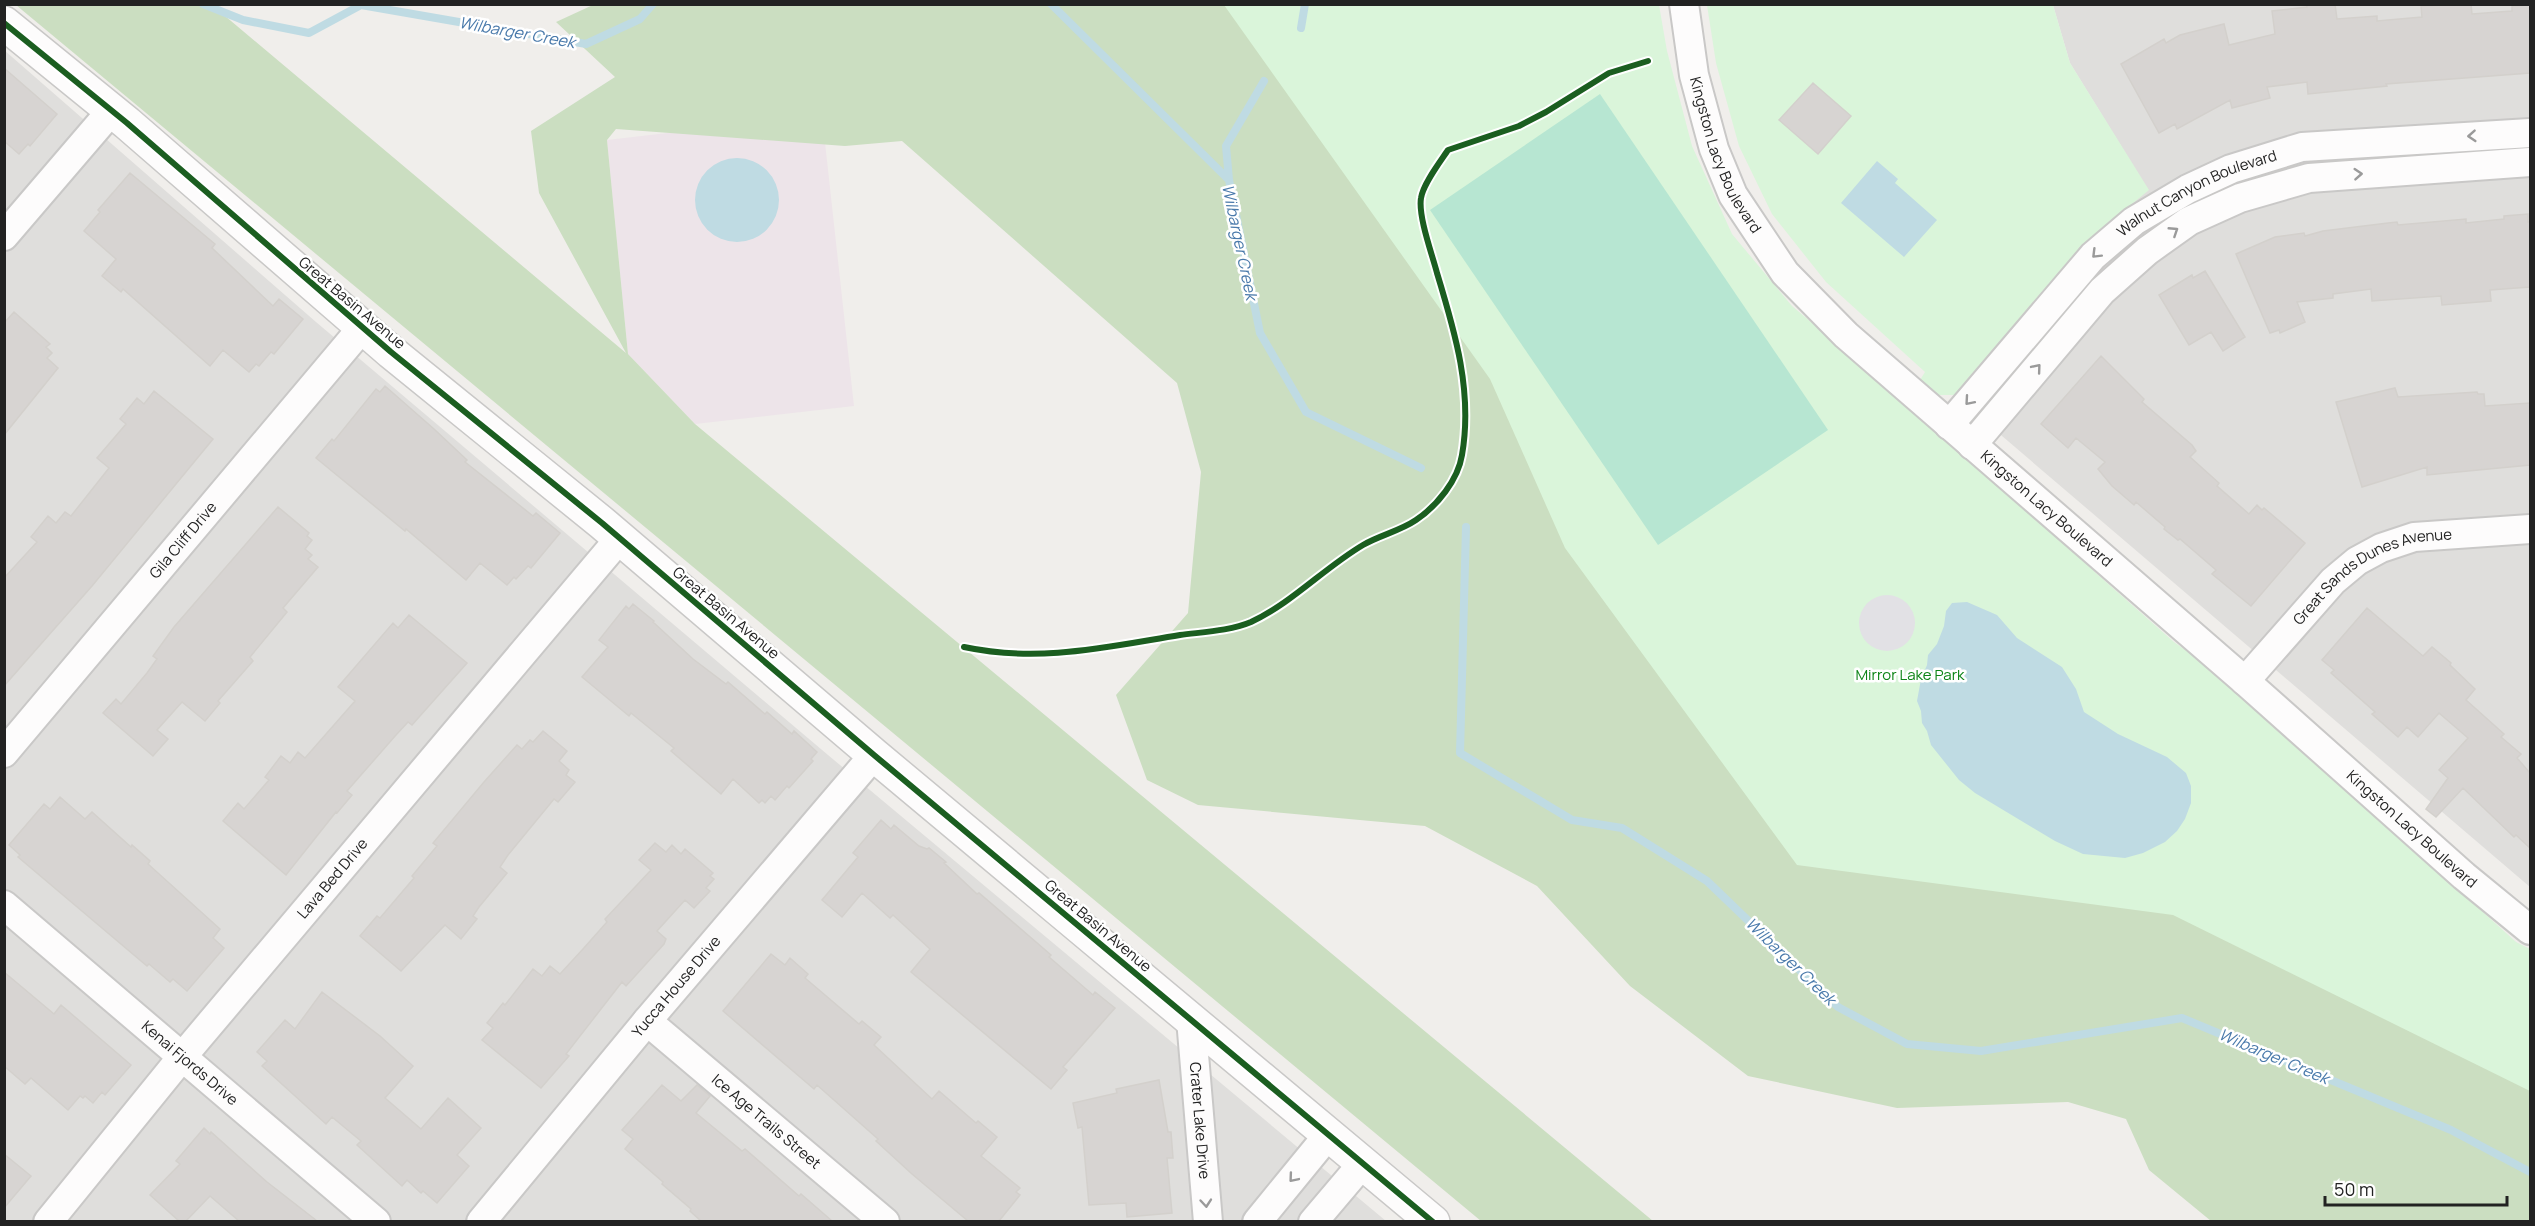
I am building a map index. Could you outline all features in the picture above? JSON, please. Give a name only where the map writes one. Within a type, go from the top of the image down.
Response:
[{"type":"street","name":"Kingston Lacy Boulevard","points":[[1684,4],[1694,75],[1713,149],[1733,195],[1785,273],[1812,302],[1972,445],[2245,681],[2464,876],[2530,930]]},
{"type":"street","name":"Great Basin Avenue","points":[[4,22],[112,110],[362,328],[620,538],[874,755],[1433,1221]]},
{"type":"street","points":[[4,236],[112,110]]},
{"type":"street","name":"Walnut Canyon Boulevard","points":[[1949,424],[2093,256],[2134,221],[2196,185],[2231,169],[2302,147],[2530,133]]},
{"type":"street","name":"Walnut Canyon Boulevard","points":[[1972,445],[2102,291],[2167,236],[2210,211],[2240,198],[2309,178],[2530,162]]},
{"type":"street","name":"Gila Cliff Drive","points":[[4,753],[258,448],[362,328]]},
{"type":"street","name":"Great Sands Dunes Avenue","points":[[2245,681],[2333,581],[2357,561],[2380,548],[2414,537],[2530,529]]},
{"type":"street","name":"Lava Bed Drive","points":[[48,1221],[182,1057],[620,538]]},
{"type":"street","name":"Yucca House Drive","points":[[481,1221],[647,1021],[874,755]]},
{"type":"street","name":"Kenai Fjords Drive","points":[[4,905],[376,1221]]},
{"type":"street","name":"Crater Lake Drive","points":[[1191,1019],[1208,1221]]},
{"type":"street","name":"Ice Age Trails Street","points":[[647,1021],[885,1221]]},
{"type":"street","points":[[1257,1221],[1329,1134]]},
{"type":"street","points":[[1313,1221],[1363,1163]]},
{"type":"shaded area","points":[[2053,5],[2530,5],[2530,887],[1954,395],[2082,245],[2148,190],[2070,63]]},
{"type":"shaded area","points":[[4,50],[316,322],[828,755],[1386,1221],[5,1221]]},
{"type":"shaded area","points":[[822,115],[854,406],[695,424],[628,354],[607,140]]},
{"type":"shaded area","points":[[1887,595],[1898,597],[1907,603],[1913,612],[1915,623],[1913,634],[1907,643],[1898,649],[1887,651],[1876,649],[1867,643],[1861,634],[1859,623],[1861,612],[1867,603],[1876,597]]},
{"type":"green space","points":[[595,4],[1235,5],[2123,876],[2530,1012],[2530,1221],[2211,1221],[2149,1170],[2126,1119],[2068,1102],[1897,1108],[1748,1076],[1630,986],[1537,886],[1425,826],[1198,805],[1147,780],[1116,695],[1188,613],[1201,472],[1177,383],[902,141],[845,146],[616,129],[607,140],[628,354],[695,424],[1653,1221],[1481,1221],[16,5],[212,5],[626,353],[539,193],[531,131],[615,77],[556,22]]},
{"type":"green space","name":"Mirror Lake Park","points":[[1224,5],[1659,5],[1667,51],[1692,146],[1732,234],[1792,306],[2000,481],[2097,574],[2174,642],[2225,678],[2516,942],[2530,949],[2530,1091],[2173,915],[1797,865],[1565,548],[1490,379]]},
{"type":"green space","points":[[1707,5],[2053,5],[2070,63],[2149,190],[2082,245],[1954,395],[1936,395],[1920,380],[1925,372],[1826,282],[1772,214],[1739,146],[1716,63]]},
{"type":"green space","points":[[1600,94],[1828,430],[1658,545],[1430,210]]},
{"type":"water","points":[[729,158],[745,158],[761,165],[772,176],[779,192],[776,216],[767,230],[745,242],[729,242],[713,235],[702,224],[695,208],[695,192],[702,176],[713,165]]},
{"type":"water","points":[[1877,161],[1898,179],[1895,183],[1937,220],[1904,257],[1841,203]]},
{"type":"water","points":[[1967,602],[1997,615],[2017,638],[2062,667],[2076,689],[2084,712],[2118,734],[2167,757],[2186,773],[2191,786],[2191,803],[2177,831],[2165,842],[2143,853],[2125,858],[2083,854],[2055,841],[1975,793],[1959,780],[1931,745],[1922,723],[1917,701],[1928,655],[1937,644],[1944,626],[1946,611],[1952,603]]},
{"type":"building","points":[[2306,4],[2335,4],[2337,19],[2377,16],[2377,21],[2422,17],[2421,6],[2471,4],[2472,14],[2512,11],[2512,6],[2530,5],[2530,73],[2386,84],[2387,86],[2308,94],[2307,82],[2267,87],[2270,98],[2232,108],[2230,100],[2177,129],[2175,124],[2159,133],[2121,64],[2164,39],[2166,43],[2180,35],[2224,24],[2229,45],[2275,34],[2272,11],[2307,7]]},
{"type":"building","points":[[4,68],[57,114],[30,146],[28,144],[19,154],[4,141]]},
{"type":"building","points":[[1813,83],[1851,116],[1818,154],[1779,120]]},
{"type":"building","points":[[130,173],[215,244],[212,248],[273,306],[279,299],[303,319],[274,354],[271,352],[259,366],[256,364],[249,372],[223,350],[210,366],[123,289],[121,292],[102,276],[116,259],[84,231],[100,212],[98,210]]},
{"type":"building","points":[[2528,214],[2530,287],[2490,290],[2491,301],[2442,305],[2441,296],[2372,301],[2371,289],[2333,294],[2333,298],[2297,302],[2305,322],[2280,333],[2279,330],[2270,333],[2236,254],[2275,237],[2304,233],[2305,236],[2323,231],[2397,222],[2398,225],[2466,219],[2466,223]]},
{"type":"building","points":[[2205,271],[2245,337],[2223,351],[2211,332],[2189,345],[2159,295],[2192,275],[2193,278]]},
{"type":"building","points":[[14,312],[50,344],[46,347],[52,353],[47,358],[58,368],[4,435],[4,323]]},
{"type":"building","points":[[2101,356],[2144,399],[2142,402],[2192,445],[2196,451],[2190,457],[2219,483],[2217,486],[2249,514],[2257,505],[2262,510],[2264,508],[2305,543],[2251,606],[2212,574],[2216,570],[2180,539],[2178,540],[2164,529],[2165,527],[2136,502],[2134,505],[2112,486],[2098,469],[2105,462],[2076,438],[2068,448],[2041,424]]},
{"type":"building","points":[[385,386],[467,460],[465,462],[533,516],[536,513],[560,533],[531,568],[528,566],[507,585],[480,563],[466,580],[316,458],[332,439],[334,441],[376,389],[380,392]]},
{"type":"building","points":[[2395,388],[2398,397],[2477,392],[2484,394],[2485,406],[2530,403],[2530,465],[2427,475],[2427,467],[2362,487],[2336,402]]},
{"type":"building","points":[[154,391],[213,439],[92,586],[4,686],[4,578],[37,542],[31,537],[48,516],[56,523],[65,512],[71,516],[109,468],[97,458],[126,424],[120,419],[137,398],[144,404]]},
{"type":"building","points":[[278,507],[309,533],[307,536],[312,540],[305,549],[312,555],[308,559],[318,567],[283,608],[287,612],[250,657],[253,661],[218,701],[220,703],[205,721],[182,702],[157,730],[168,739],[153,756],[103,713],[116,699],[121,704],[157,659],[153,656],[174,627]]},
{"type":"building","points":[[633,604],[693,659],[726,684],[728,682],[792,734],[794,731],[817,752],[811,759],[813,761],[775,800],[771,796],[765,803],[762,800],[759,803],[733,779],[721,794],[671,751],[674,748],[631,713],[629,716],[582,677],[608,647],[599,640],[626,606],[629,609]]},
{"type":"building","points":[[2367,608],[2423,656],[2432,647],[2451,663],[2450,665],[2475,689],[2466,700],[2504,734],[2501,737],[2521,754],[2517,758],[2530,773],[2530,848],[2516,835],[2514,837],[2463,788],[2436,817],[2426,809],[2448,778],[2439,770],[2468,738],[2439,713],[2418,737],[2407,727],[2398,737],[2372,714],[2375,712],[2331,673],[2334,670],[2322,660]]},
{"type":"building","points":[[409,615],[467,663],[412,725],[408,722],[347,791],[352,795],[286,875],[223,821],[238,803],[244,809],[269,780],[265,777],[281,756],[290,763],[298,752],[305,758],[355,701],[338,687],[393,623],[398,628]]},
{"type":"building","points":[[543,731],[567,751],[559,761],[569,770],[566,775],[575,782],[558,802],[554,799],[508,855],[500,867],[507,873],[479,907],[473,916],[477,919],[461,939],[445,925],[401,971],[360,936],[377,916],[380,918],[414,878],[412,876],[437,846],[433,843],[517,745],[522,749],[530,740],[533,742]]},
{"type":"building","points":[[60,797],[85,819],[92,812],[131,847],[132,845],[150,861],[148,864],[220,929],[213,938],[224,948],[187,991],[173,979],[170,982],[149,964],[147,966],[18,857],[20,855],[9,845],[44,804],[50,809]]},
{"type":"building","points":[[881,820],[891,829],[894,825],[919,846],[929,848],[977,894],[979,893],[1051,955],[1049,957],[1093,995],[1095,992],[1115,1008],[1063,1067],[1067,1070],[1051,1089],[911,972],[930,949],[893,915],[890,918],[862,893],[842,917],[822,900],[858,857],[853,853]]},
{"type":"building","points":[[655,843],[666,852],[672,845],[681,854],[685,849],[713,873],[710,876],[714,879],[706,888],[710,891],[694,908],[685,900],[657,931],[666,939],[664,944],[626,986],[622,982],[566,1054],[569,1056],[541,1088],[482,1040],[493,1028],[487,1023],[503,1003],[505,1005],[533,969],[542,976],[550,966],[560,974],[607,922],[605,919],[651,870],[639,860]]},
{"type":"building","points":[[771,954],[785,965],[790,958],[808,974],[805,978],[859,1024],[862,1021],[881,1037],[874,1045],[932,1099],[939,1091],[976,1123],[978,1121],[997,1137],[981,1156],[1020,1188],[1016,1192],[1020,1195],[999,1221],[968,1221],[912,1174],[876,1141],[878,1139],[817,1085],[814,1089],[723,1011]]},
{"type":"building","points":[[4,972],[54,1014],[61,1005],[131,1065],[105,1095],[102,1092],[93,1103],[85,1096],[83,1098],[80,1096],[68,1110],[31,1078],[25,1084],[4,1066]]},
{"type":"building","points":[[322,992],[380,1036],[413,1066],[385,1098],[421,1129],[448,1098],[481,1128],[457,1155],[469,1166],[437,1203],[407,1180],[402,1186],[357,1145],[361,1141],[332,1117],[326,1124],[262,1066],[267,1061],[257,1052],[285,1020],[295,1029]]},
{"type":"building","points":[[1159,1080],[1168,1132],[1171,1132],[1173,1158],[1167,1158],[1172,1213],[1127,1217],[1126,1203],[1089,1205],[1082,1127],[1078,1128],[1073,1103],[1117,1093],[1116,1089]]},
{"type":"building","points":[[662,1085],[681,1101],[697,1085],[710,1096],[696,1113],[742,1151],[745,1149],[832,1221],[701,1221],[690,1211],[691,1209],[662,1184],[663,1182],[625,1149],[633,1139],[622,1130]]},
{"type":"building","points":[[204,1128],[317,1221],[239,1221],[210,1196],[186,1221],[179,1221],[150,1195],[180,1164],[176,1161]]},
{"type":"building","points":[[4,1154],[31,1176],[4,1208]]},
{"type":"waterway","name":"Wilbarger Creek","points":[[203,4],[243,20],[309,33],[361,5],[586,44],[640,19],[653,4]]},
{"type":"waterway","name":"Wilbarger Creek","points":[[1051,4],[1229,180]]},
{"type":"waterway","points":[[1301,28],[1305,4]]},
{"type":"waterway","name":"Wilbarger Creek","points":[[1264,81],[1226,146],[1229,180],[1260,333],[1306,412],[1421,468]]},
{"type":"waterway","name":"Wilbarger Creek","points":[[1466,527],[1460,753],[1572,820],[1622,828],[1707,881],[1838,1007],[1907,1044],[1981,1051],[2182,1018],[2451,1130],[2530,1172]]},
{"type":"cycle path","points":[[4,23],[127,123],[391,352],[602,523],[874,755],[1433,1222]]},
{"type":"cycle path","points":[[964,647],[1019,654],[1072,652],[1243,625],[1280,605],[1363,545],[1403,527],[1424,514],[1439,500],[1456,474],[1462,455],[1465,432],[1464,385],[1456,340],[1422,215],[1421,198],[1425,186],[1448,150],[1519,126],[1609,73],[1648,61]]}]
